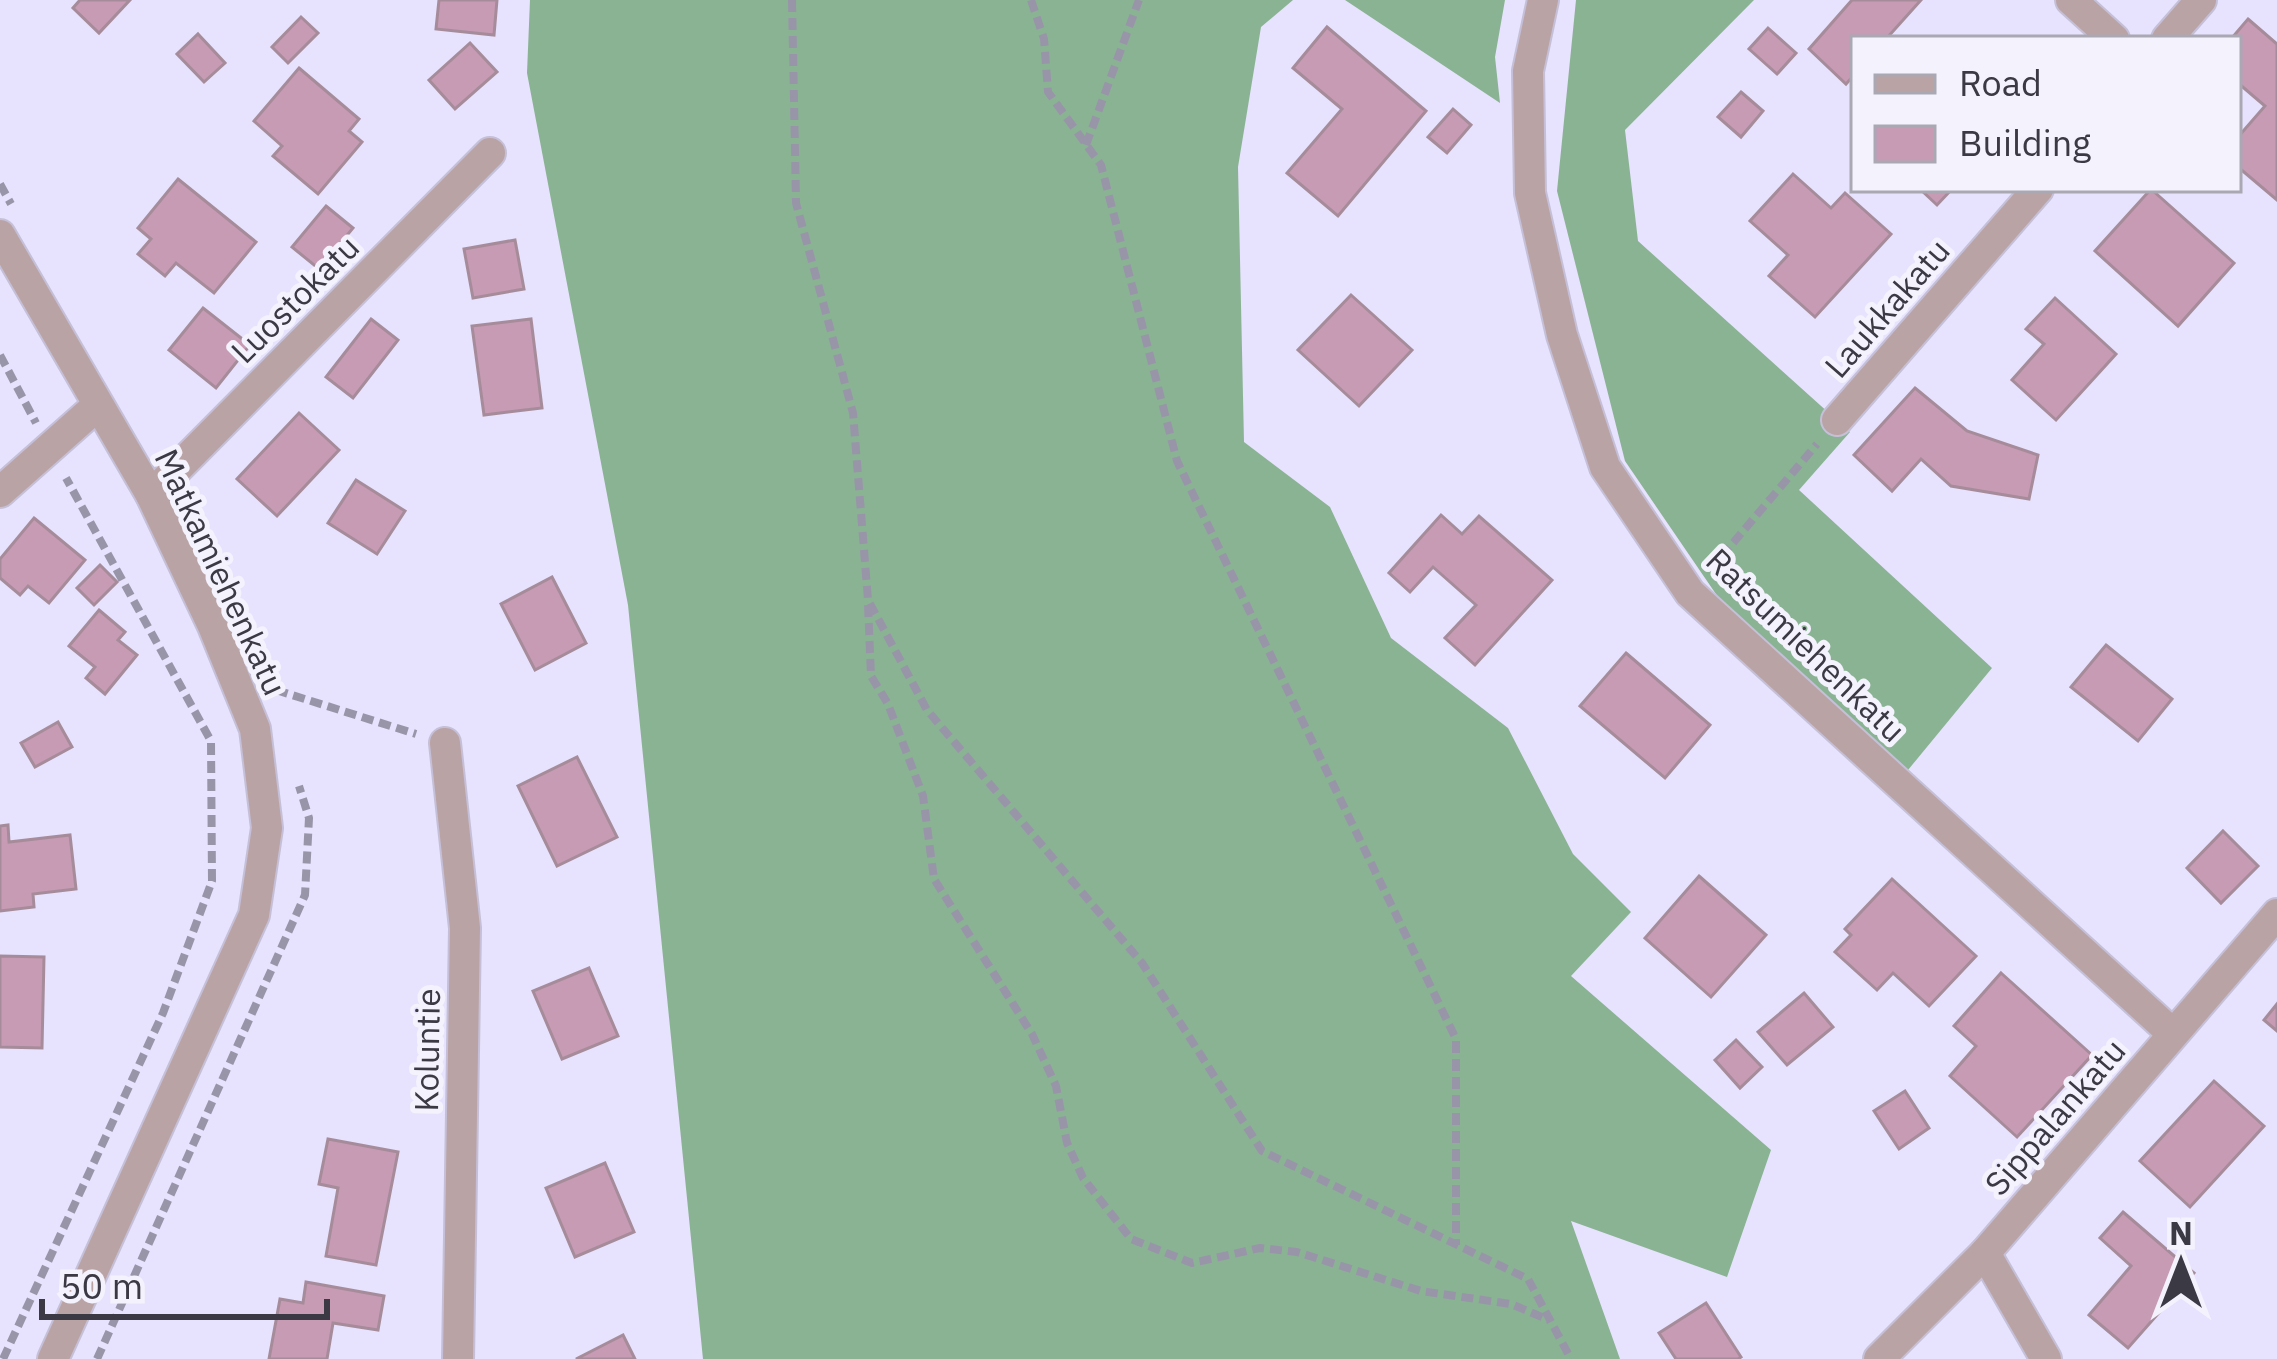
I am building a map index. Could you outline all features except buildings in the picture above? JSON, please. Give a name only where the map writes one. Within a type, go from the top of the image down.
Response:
[{"type":"street","name":"Ratsumiehenkatu","points":[[1543,0],[1528,71],[1530,193],[1562,334],[1605,467],[1690,593],[2173,1034]]},
{"type":"street","points":[[2071,0],[2111,36]]},
{"type":"street","points":[[2170,36],[2201,0]]},
{"type":"street","name":"Luostokatu","points":[[151,495],[490,153]]},
{"type":"street","name":"Laukkakatu","points":[[1838,420],[2035,192]]},
{"type":"street","name":"Matkamiehenkatu","points":[[0,235],[151,495],[255,729],[268,828],[254,915],[53,1359]]},
{"type":"street","points":[[0,492],[97,406]]},
{"type":"street","name":"Koluntie","points":[[445,743],[465,928],[458,1359]]},
{"type":"street","name":"Sippalankatu","points":[[1880,1359],[1985,1253],[2277,914]]},
{"type":"street","points":[[1985,1253],[2046,1359]]},
{"type":"path","points":[[792,0],[796,203],[853,413],[871,676],[888,704],[923,796],[934,879],[1032,1034],[1057,1086],[1067,1143],[1083,1178],[1131,1239],[1192,1263],[1260,1248],[1297,1252],[1421,1291],[1511,1304],[1551,1320]]},
{"type":"path","points":[[1030,0],[1044,39],[1048,92],[1101,165],[1177,461],[1456,1039],[1456,1245]]},
{"type":"path","points":[[1086,145],[1138,0]]},
{"type":"path","points":[[0,355],[211,741],[212,880],[163,1013],[3,1359]]},
{"type":"path","points":[[1690,593],[1838,420]]},
{"type":"path","points":[[868,600],[927,710],[1142,963],[1262,1151],[1528,1279],[1571,1359]]},
{"type":"path","points":[[269,688],[445,743]]},
{"type":"green space","points":[[530,0],[1293,0],[1261,27],[1238,167],[1244,442],[1330,507],[1391,638],[1508,728],[1573,854],[1631,912],[1571,976],[1771,1150],[1727,1277],[1571,1221],[1620,1359],[703,1359],[628,605],[527,73]]},
{"type":"green space","points":[[1345,0],[1505,0],[1495,57],[1500,103]]},
{"type":"green space","points":[[1576,0],[1754,0],[1625,130],[1638,241],[1850,432],[1799,490],[1992,668],[1908,770],[1720,600],[1625,461],[1557,191]]}]
